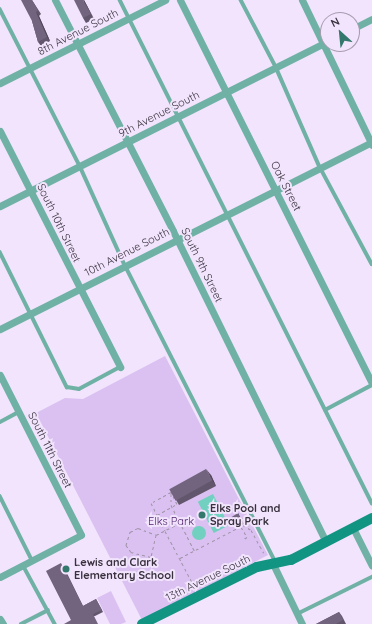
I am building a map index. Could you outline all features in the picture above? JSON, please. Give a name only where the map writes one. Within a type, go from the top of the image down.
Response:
[{"type":"street","name":"South 9th Street","points":[[55,0],[177,239],[326,542]]},
{"type":"street","name":"8th Avenue South","points":[[0,83],[165,0]]},
{"type":"street","name":"Oak Street","points":[[180,0],[372,384]]},
{"type":"street","points":[[302,0],[320,32]]},
{"type":"street","points":[[360,25],[372,19]]},
{"type":"street","name":"9th Avenue South","points":[[0,206],[320,45]]},
{"type":"street","points":[[331,52],[372,143]]},
{"type":"street","name":"South 10th Street","points":[[0,131],[78,288],[120,367]]},
{"type":"street","name":"10th Avenue South","points":[[0,329],[275,189],[372,143]]},
{"type":"street","name":"South 11th Street","points":[[0,375],[81,535],[32,560]]},
{"type":"street","name":"13th Avenue South","points":[[142,624],[257,567],[287,562],[372,518]]},
{"type":"street","points":[[353,528],[372,566]]},
{"type":"street","points":[[0,577],[32,560]]},
{"type":"street","points":[[274,564],[302,624]]},
{"type":"street","points":[[0,619],[3,624]]},
{"type":"lane","points":[[120,0],[372,503]]},
{"type":"lane","points":[[241,0],[276,67],[320,167],[372,264]]},
{"type":"lane","points":[[0,9],[80,166],[125,265],[272,553],[274,564]]},
{"type":"lane","points":[[0,252],[68,387],[79,389],[120,367]]},
{"type":"lane","points":[[325,410],[372,384]]},
{"type":"lane","points":[[0,422],[19,412]]},
{"type":"lane","points":[[0,496],[32,560]]},
{"type":"lane","points":[[23,565],[55,624]]},
{"type":"lane","points":[[297,614],[372,576]]},
{"type":"lane","points":[[21,624],[48,610]]},
{"type":"path","points":[[171,492],[172,507],[194,551]]},
{"type":"path","points":[[157,515],[177,504],[171,492]]},
{"type":"path","points":[[171,492],[151,503],[195,588]]},
{"type":"path","points":[[238,518],[244,519],[264,553]]},
{"type":"path","points":[[156,535],[151,557],[131,552],[126,545],[130,532],[138,528],[156,535],[180,524]]},
{"type":"path","points":[[179,558],[241,526],[249,528]]},
{"type":"path","points":[[241,526],[247,537],[244,539]]},
{"type":"green space","name":"Elks Park","points":[[165,356],[268,555],[142,620],[36,413],[65,398],[83,399]]},
{"type":"green space","points":[[111,591],[126,622],[121,624],[110,624],[97,598]]},
{"type":"shaded area","points":[[213,494],[229,525],[214,533],[198,502]]},
{"type":"shaded area","points":[[196,526],[202,526],[206,530],[206,536],[202,540],[196,540],[192,536],[192,530]]},
{"type":"building","points":[[21,0],[32,0],[38,10],[36,12],[47,37],[38,42],[32,21]]},
{"type":"building","points":[[74,0],[83,0],[91,14],[83,18]]},
{"type":"building","points":[[206,469],[212,480],[176,501],[169,489]]},
{"type":"building","points":[[238,513],[241,520],[233,524],[230,518]]},
{"type":"building","points":[[61,563],[83,606],[96,599],[102,610],[93,614],[98,624],[64,624],[71,620],[46,571]]},
{"type":"building","points":[[339,612],[343,620],[336,624],[316,624]]},
{"type":"place","name":"Elks Pool and Spray Park","points":[[202,515]]},
{"type":"place","name":"Lewis and Clark Elementary School","points":[[66,569]]}]
